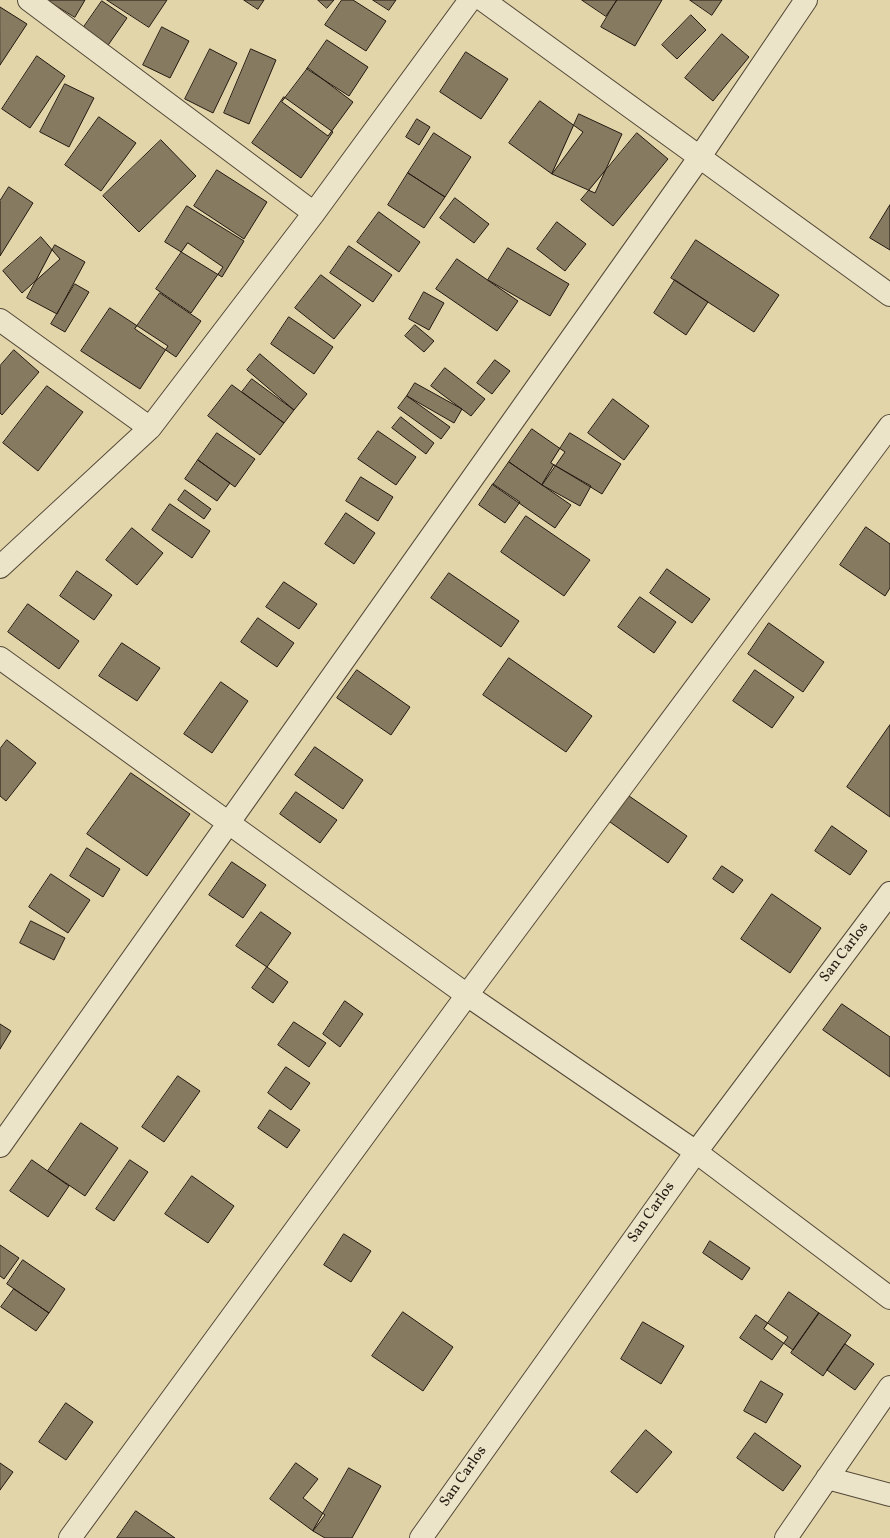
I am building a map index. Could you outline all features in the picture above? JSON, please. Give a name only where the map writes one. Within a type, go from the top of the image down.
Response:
[{"type":"street","points":[[29,0],[314,213]]},
{"type":"street","points":[[0,567],[150,428],[314,213],[470,0]]},
{"type":"street","points":[[483,0],[890,295]]},
{"type":"street","points":[[0,1146],[699,158],[806,0]]},
{"type":"street","points":[[0,320],[150,428]]},
{"type":"street","points":[[70,1538],[467,996],[890,426]]},
{"type":"street","points":[[0,658],[467,996],[696,1152],[890,1298]]},
{"type":"street","name":"San Carlos","points":[[421,1538],[696,1152],[890,893]]},
{"type":"street","points":[[786,1538],[890,1387]]},
{"type":"street","points":[[827,1478],[890,1495]]},
{"type":"building","points":[[47,0],[85,0],[75,17]]},
{"type":"building","points":[[107,0],[167,0],[149,27]]},
{"type":"building","points":[[244,0],[264,0],[258,9]]},
{"type":"building","points":[[318,0],[334,0],[327,8]]},
{"type":"building","points":[[342,0],[353,0],[386,21],[366,51],[325,25]]},
{"type":"building","points":[[373,0],[396,0],[389,10]]},
{"type":"building","points":[[582,0],[617,0],[606,16]]},
{"type":"building","points":[[617,0],[662,0],[635,46],[601,27]]},
{"type":"building","points":[[690,0],[722,0],[712,15]]},
{"type":"building","points":[[102,1],[127,18],[104,51],[79,34]]},
{"type":"building","points":[[0,7],[27,24],[0,65]]},
{"type":"building","points":[[691,15],[706,30],[677,59],[662,45]]},
{"type":"building","points":[[162,27],[189,41],[170,78],[143,65]]},
{"type":"building","points":[[722,34],[749,57],[713,101],[685,78]]},
{"type":"building","points":[[327,40],[368,67],[349,96],[307,69]]},
{"type":"building","points":[[210,49],[237,63],[213,113],[185,99]]},
{"type":"building","points":[[251,49],[276,60],[249,124],[224,113]]},
{"type":"building","points":[[466,52],[508,79],[481,119],[440,92]]},
{"type":"building","points":[[37,56],[65,76],[30,128],[2,109]]},
{"type":"building","points":[[308,68],[353,102],[328,136],[282,102]]},
{"type":"building","points":[[65,84],[94,98],[69,147],[40,132]]},
{"type":"building","points":[[284,97],[333,132],[301,178],[252,143]]},
{"type":"building","points":[[540,101],[583,132],[552,174],[509,143]]},
{"type":"building","points":[[579,114],[622,134],[595,193],[552,174]]},
{"type":"building","points":[[99,117],[136,143],[101,191],[65,165]]},
{"type":"building","points":[[417,119],[430,127],[419,145],[406,137]]},
{"type":"building","points":[[434,133],[471,157],[445,197],[408,173]]},
{"type":"building","points":[[637,133],[668,159],[613,226],[581,200]]},
{"type":"building","points":[[161,140],[196,176],[139,232],[103,196]]},
{"type":"building","points":[[217,170],[267,202],[244,239],[194,206]]},
{"type":"building","points":[[408,173],[445,197],[424,228],[388,205]]},
{"type":"building","points":[[9,187],[33,203],[0,256],[0,201]]},
{"type":"building","points":[[455,198],[489,224],[474,243],[440,218]]},
{"type":"building","points":[[890,205],[890,250],[870,238]]},
{"type":"building","points":[[187,206],[244,241],[222,277],[165,242]]},
{"type":"building","points":[[379,212],[420,242],[399,272],[357,242]]},
{"type":"building","points":[[557,222],[586,244],[565,271],[537,249]]},
{"type":"building","points":[[41,237],[60,259],[22,293],[3,271]]},
{"type":"building","points":[[696,240],[779,295],[754,332],[671,278]]},
{"type":"building","points":[[188,243],[223,267],[191,313],[156,289]]},
{"type":"building","points":[[55,245],[85,262],[57,314],[27,298]]},
{"type":"building","points":[[349,246],[392,275],[373,302],[330,273]]},
{"type":"building","points":[[508,248],[569,284],[550,316],[488,280]]},
{"type":"building","points":[[457,259],[518,301],[497,331],[436,289]]},
{"type":"building","points":[[321,275],[361,305],[334,339],[295,308]]},
{"type":"building","points":[[675,280],[708,302],[686,335],[654,313]]},
{"type":"building","points":[[75,284],[89,292],[65,332],[51,324]]},
{"type":"building","points":[[424,292],[444,303],[429,330],[409,319]]},
{"type":"building","points":[[160,293],[201,321],[176,357],[135,329]]},
{"type":"building","points":[[110,308],[168,346],[140,389],[81,351]]},
{"type":"building","points":[[289,317],[333,347],[314,374],[271,344]]},
{"type":"building","points":[[415,325],[434,341],[424,352],[405,336]]},
{"type":"building","points":[[14,350],[39,372],[2,415],[0,413],[0,366]]},
{"type":"building","points":[[260,354],[307,394],[294,410],[247,370]]},
{"type":"building","points":[[495,360],[510,371],[492,394],[477,383]]},
{"type":"building","points":[[445,368],[485,399],[471,416],[431,386]]},
{"type":"building","points":[[252,379],[294,410],[284,423],[242,392]]},
{"type":"building","points":[[415,383],[462,409],[454,423],[407,396]]},
{"type":"building","points":[[232,385],[284,423],[260,455],[208,416]]},
{"type":"building","points":[[47,386],[83,412],[38,471],[3,443]]},
{"type":"building","points":[[407,396],[450,427],[441,439],[398,408]]},
{"type":"building","points":[[613,399],[649,426],[624,460],[588,433]]},
{"type":"building","points":[[401,417],[434,443],[426,454],[392,428]]},
{"type":"building","points":[[532,429],[565,452],[542,485],[509,462]]},
{"type":"building","points":[[378,431],[416,457],[396,485],[358,459]]},
{"type":"building","points":[[217,433],[255,459],[235,487],[198,460]]},
{"type":"building","points":[[570,433],[621,464],[602,494],[551,463]]},
{"type":"building","points":[[198,460],[230,483],[217,501],[185,479]]},
{"type":"building","points":[[509,462],[571,505],[555,528],[493,485]]},
{"type":"building","points":[[554,465],[591,486],[580,506],[542,485]]},
{"type":"building","points":[[361,477],[393,497],[378,521],[346,501]]},
{"type":"building","points":[[493,484],[520,502],[505,523],[479,505]]},
{"type":"building","points":[[185,490],[211,509],[204,519],[178,500]]},
{"type":"building","points":[[170,504],[210,531],[192,558],[152,530]]},
{"type":"building","points":[[346,513],[375,533],[354,564],[325,544]]},
{"type":"building","points":[[526,516],[590,560],[564,596],[501,552]]},
{"type":"building","points":[[866,527],[890,544],[890,588],[885,596],[840,565]]},
{"type":"building","points":[[132,528],[163,553],[137,585],[106,560]]},
{"type":"building","points":[[667,569],[710,599],[692,623],[650,593]]},
{"type":"building","points":[[77,571],[112,595],[94,620],[60,596]]},
{"type":"building","points":[[449,573],[519,621],[501,647],[431,598]]},
{"type":"building","points":[[284,582],[317,604],[299,629],[266,607]]},
{"type":"building","points":[[640,597],[676,622],[654,653],[618,627]]},
{"type":"building","points":[[28,604],[79,641],[59,669],[8,632]]},
{"type":"building","points":[[258,618],[294,643],[277,667],[241,642]]},
{"type":"building","points":[[769,623],[824,662],[803,692],[748,654]]},
{"type":"building","points":[[122,643],[160,668],[137,701],[99,676]]},
{"type":"building","points":[[509,658],[592,716],[566,752],[483,695]]},
{"type":"building","points":[[357,670],[410,707],[391,735],[337,698]]},
{"type":"building","points":[[755,670],[794,697],[772,728],[733,701]]},
{"type":"building","points":[[221,682],[248,701],[212,753],[184,734]]},
{"type":"building","points":[[890,725],[890,817],[847,787]]},
{"type":"building","points":[[7,740],[36,763],[6,801],[0,796],[0,749]]},
{"type":"building","points":[[315,747],[363,780],[343,809],[295,775]]},
{"type":"building","points":[[131,773],[190,814],[147,876],[87,834]]},
{"type":"building","points":[[296,792],[337,820],[320,843],[280,814]]},
{"type":"building","points":[[629,796],[687,836],[668,863],[610,822]]},
{"type":"building","points":[[832,826],[867,851],[850,875],[815,851]]},
{"type":"building","points":[[87,848],[120,869],[103,897],[70,876]]},
{"type":"building","points":[[232,862],[266,885],[243,918],[209,895]]},
{"type":"building","points":[[722,866],[743,880],[733,893],[713,879]]},
{"type":"building","points":[[51,874],[90,900],[68,933],[29,907]]},
{"type":"building","points":[[772,894],[821,928],[790,973],[741,939]]},
{"type":"building","points":[[261,912],[291,933],[267,967],[236,946]]},
{"type":"building","points":[[31,921],[65,938],[54,960],[20,943]]},
{"type":"building","points":[[267,967],[288,982],[273,1003],[252,988]]},
{"type":"building","points":[[345,1001],[363,1014],[340,1047],[323,1034]]},
{"type":"building","points":[[842,1004],[890,1037],[890,1077],[823,1030]]},
{"type":"building","points":[[294,1022],[326,1043],[309,1067],[278,1045]]},
{"type":"building","points":[[0,1024],[11,1031],[0,1049]]},
{"type":"building","points":[[286,1067],[310,1083],[291,1110],[268,1093]]},
{"type":"building","points":[[178,1076],[200,1091],[164,1142],[142,1127]]},
{"type":"building","points":[[270,1110],[300,1130],[287,1148],[258,1128]]},
{"type":"building","points":[[81,1123],[118,1148],[85,1196],[48,1171]]},
{"type":"building","points":[[32,1160],[69,1186],[48,1217],[10,1191]]},
{"type":"building","points":[[130,1160],[148,1172],[114,1221],[96,1209]]},
{"type":"building","points":[[192,1176],[234,1206],[208,1243],[165,1214]]},
{"type":"building","points":[[344,1234],[371,1251],[351,1282],[324,1265]]},
{"type":"building","points":[[710,1241],[750,1268],[742,1280],[703,1253]]},
{"type":"building","points":[[0,1245],[19,1258],[4,1279],[0,1276]]},
{"type":"building","points":[[23,1260],[65,1289],[49,1313],[7,1284]]},
{"type":"building","points":[[14,1289],[49,1313],[36,1331],[1,1307]]},
{"type":"building","points":[[789,1292],[819,1313],[793,1350],[764,1329]]},
{"type":"building","points":[[403,1312],[453,1347],[423,1391],[372,1356]]},
{"type":"building","points":[[819,1313],[851,1335],[823,1376],[791,1353]]},
{"type":"building","points":[[756,1315],[788,1337],[772,1360],[740,1338]]},
{"type":"building","points":[[643,1322],[684,1346],[661,1384],[621,1359]]},
{"type":"building","points":[[845,1344],[874,1364],[855,1390],[827,1370]]},
{"type":"building","points":[[761,1381],[783,1394],[766,1423],[744,1411]]},
{"type":"building","points":[[66,1403],[93,1422],[66,1460],[39,1442]]},
{"type":"building","points":[[646,1430],[672,1452],[637,1493],[611,1472]]},
{"type":"building","points":[[755,1433],[801,1466],[783,1491],[737,1458]]},
{"type":"building","points":[[0,1463],[13,1472],[0,1490]]},
{"type":"building","points":[[296,1463],[318,1479],[303,1498],[325,1515],[313,1531],[270,1499]]},
{"type":"building","points":[[349,1468],[381,1486],[352,1538],[325,1538],[313,1531]]},
{"type":"building","points":[[136,1511],[175,1538],[117,1538]]}]
